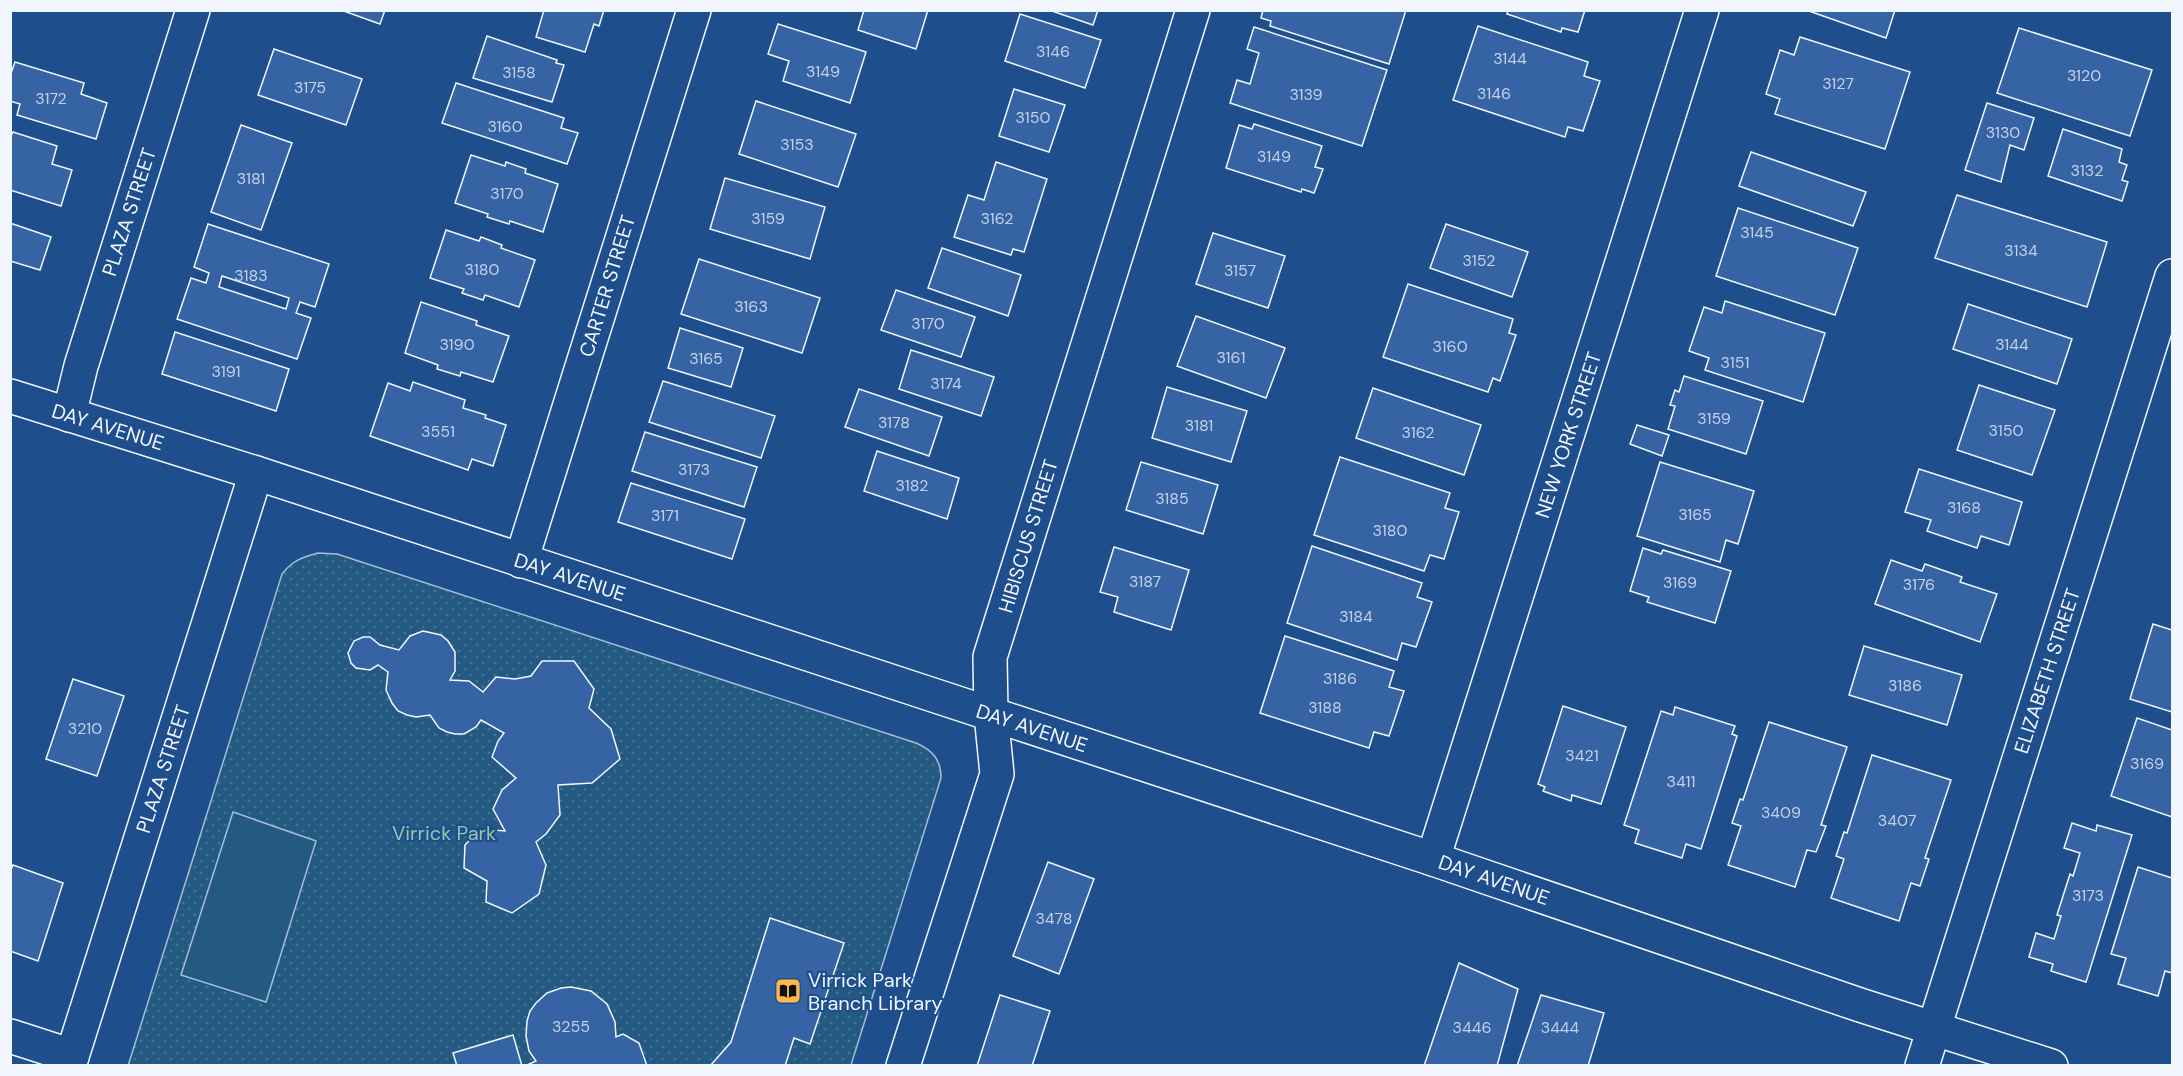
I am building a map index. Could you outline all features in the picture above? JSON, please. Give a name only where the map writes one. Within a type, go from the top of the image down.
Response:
[{"type":"street","name":"PLAZA STREET","points":[[69,415],[81,366],[193,10]]},
{"type":"street","name":"CARTER STREET","points":[[521,561],[694,10]]},
{"type":"street","name":"HIBISCUS STREET","points":[[903,1065],[997,774],[991,714],[990,657],[1193,10]]},
{"type":"street","name":"NEW YORK STREET","points":[[1433,859],[1702,10]]},
{"type":"street","name":"ELIZABETH STREET","points":[[1922,1065],[2172,276]]},
{"type":"street","name":"DAY AVENUE","points":[[10,396],[256,473],[1433,859],[1860,1005],[2051,1065]]},
{"type":"street","name":"PLAZA STREET","points":[[70,1061],[256,473]]},
{"type":"street","points":[[10,1036],[70,1061]]},
{"type":"green space","name":"Virrick Park","points":[[318,553],[337,554],[916,743],[931,752],[939,765],[941,778],[851,1065],[128,1066],[282,574],[298,560]]},
{"type":"green space","points":[[233,812],[316,841],[266,1002],[181,975]]},
{"type":"building","points":[[341,10],[385,10],[380,24]]},
{"type":"building","points":[[544,10],[604,10],[599,26],[594,24],[585,52],[536,37]]},
{"type":"building","points":[[864,10],[928,10],[916,49],[858,30]]},
{"type":"building","points":[[1049,10],[1098,10],[1093,25]]},
{"type":"building","points":[[1263,10],[1406,10],[1389,64],[1270,26],[1271,21],[1261,18]]},
{"type":"building","points":[[1508,10],[1585,10],[1578,32],[1562,28],[1561,32],[1507,14]]},
{"type":"building","points":[[1806,10],[1895,10],[1886,38]]},
{"type":"building","points":[[1020,14],[1101,40],[1085,88],[1005,61]]},
{"type":"building","points":[[778,24],[866,52],[850,103],[783,81],[789,61],[768,54]]},
{"type":"building","points":[[1478,26],[1588,62],[1584,76],[1600,81],[1583,131],[1568,127],[1565,137],[1453,100]]},
{"type":"building","points":[[1254,27],[1387,70],[1362,146],[1230,103],[1237,80],[1250,84],[1259,53],[1247,49]]},
{"type":"building","points":[[2019,28],[2152,70],[2130,136],[1997,93]]},
{"type":"building","points":[[487,36],[557,60],[556,63],[564,65],[552,102],[473,78]]},
{"type":"building","points":[[1800,37],[1910,72],[1885,149],[1775,114],[1780,99],[1766,94],[1780,50],[1794,55]]},
{"type":"building","points":[[274,49],[362,79],[346,125],[258,95]]},
{"type":"building","points":[[15,62],[84,83],[81,94],[107,103],[96,139],[17,115],[20,104],[10,101],[10,76]]},
{"type":"building","points":[[456,83],[564,118],[561,128],[578,133],[567,164],[442,123]]},
{"type":"building","points":[[1014,89],[1065,105],[1049,152],[999,136]]},
{"type":"building","points":[[756,101],[856,134],[838,187],[739,154]]},
{"type":"building","points":[[1987,103],[2034,118],[2024,150],[2010,145],[2001,182],[1965,170]]},
{"type":"building","points":[[1254,124],[1322,146],[1315,167],[1323,169],[1314,193],[1302,189],[1301,192],[1226,168],[1239,125],[1252,129]]},
{"type":"building","points":[[241,125],[292,143],[261,230],[211,212]]},
{"type":"building","points":[[2063,129],[2122,149],[2119,162],[2127,165],[2122,180],[2128,182],[2122,201],[2048,176]]},
{"type":"building","points":[[13,132],[57,146],[52,164],[72,170],[61,206],[10,190],[10,138]]},
{"type":"building","points":[[1751,152],[1866,192],[1853,226],[1739,186]]},
{"type":"building","points":[[471,155],[505,166],[506,162],[526,169],[525,173],[558,184],[543,232],[510,221],[509,224],[487,217],[488,214],[455,203]]},
{"type":"building","points":[[996,162],[1047,179],[1024,252],[1013,249],[1011,255],[954,237],[968,195],[984,200]]},
{"type":"building","points":[[725,178],[825,207],[810,259],[710,229]]},
{"type":"building","points":[[1957,195],[2107,242],[2087,307],[1935,258]]},
{"type":"building","points":[[1738,208],[1858,248],[1835,315],[1716,276]]},
{"type":"building","points":[[10,223],[51,237],[40,270],[10,261]]},
{"type":"building","points":[[208,224],[329,264],[315,307],[300,302],[296,313],[311,318],[297,359],[177,319],[191,278],[206,283],[209,273],[194,267]],"holes":[[[222,276],[289,298],[286,309],[219,287]]]},
{"type":"building","points":[[1446,224],[1528,252],[1512,297],[1430,268]]},
{"type":"building","points":[[446,230],[479,241],[481,237],[502,245],[501,248],[535,260],[519,307],[485,295],[483,300],[462,293],[464,289],[430,278]]},
{"type":"building","points":[[1213,233],[1285,256],[1268,308],[1196,284]]},
{"type":"building","points":[[942,248],[1021,275],[1008,316],[928,288]]},
{"type":"building","points":[[699,259],[820,298],[802,353],[681,314]]},
{"type":"building","points":[[1408,284],[1513,319],[1509,333],[1516,335],[1500,381],[1493,378],[1488,392],[1383,357]]},
{"type":"building","points":[[896,290],[975,317],[961,357],[881,330]]},
{"type":"building","points":[[1725,301],[1825,333],[1803,402],[1705,370],[1709,358],[1689,351],[1704,307],[1722,313]]},
{"type":"building","points":[[421,302],[477,321],[476,325],[509,336],[493,382],[461,372],[460,376],[437,369],[438,365],[405,353]]},
{"type":"building","points":[[1968,304],[2072,339],[2057,384],[1953,349]]},
{"type":"building","points":[[1196,316],[1285,348],[1266,398],[1177,366]]},
{"type":"building","points":[[680,328],[743,348],[731,387],[668,368]]},
{"type":"building","points":[[175,332],[289,369],[276,411],[162,374]]},
{"type":"building","points":[[911,350],[994,377],[981,416],[899,389]]},
{"type":"building","points":[[1684,376],[1763,401],[1746,454],[1668,429],[1675,406],[1670,405],[1675,390],[1679,392]]},
{"type":"building","points":[[663,381],[775,416],[761,458],[649,422]]},
{"type":"building","points":[[413,382],[465,400],[463,408],[486,415],[485,418],[506,425],[493,466],[472,459],[468,470],[370,436],[388,383],[410,391]]},
{"type":"building","points":[[1979,385],[2055,410],[2032,475],[1957,450]]},
{"type":"building","points":[[1167,387],[1247,411],[1231,462],[1152,438]]},
{"type":"building","points":[[1373,388],[1481,425],[1464,475],[1356,438]]},
{"type":"building","points":[[859,389],[942,417],[929,456],[845,427]]},
{"type":"building","points":[[1637,425],[1669,435],[1662,456],[1630,444]]},
{"type":"building","points":[[645,432],[757,467],[744,507],[632,471]]},
{"type":"building","points":[[877,451],[959,478],[947,519],[864,491]]},
{"type":"building","points":[[1340,457],[1450,493],[1445,508],[1459,512],[1444,559],[1430,555],[1424,571],[1314,535]]},
{"type":"building","points":[[1141,462],[1218,485],[1203,534],[1126,510]]},
{"type":"building","points":[[1660,462],[1754,491],[1738,544],[1726,540],[1720,562],[1637,536]]},
{"type":"building","points":[[1919,469],[2022,502],[2009,545],[1981,536],[1977,548],[1927,531],[1931,520],[1905,512]]},
{"type":"building","points":[[631,483],[745,519],[732,559],[618,522]]},
{"type":"building","points":[[1312,546],[1422,583],[1417,597],[1432,602],[1416,647],[1402,643],[1397,660],[1287,623]]},
{"type":"building","points":[[1114,547],[1189,570],[1171,630],[1114,612],[1118,597],[1100,592]]},
{"type":"building","points":[[1643,548],[1661,554],[1663,550],[1731,571],[1715,623],[1647,602],[1649,597],[1630,591]]},
{"type":"building","points":[[1891,560],[1922,571],[1925,564],[1962,577],[1960,582],[1997,594],[1980,642],[1875,604]]},
{"type":"building","points":[[2153,624],[2172,630],[2172,712],[2130,699]]},
{"type":"building","points":[[423,631],[441,635],[455,652],[455,671],[450,680],[469,681],[483,692],[496,677],[515,679],[531,676],[542,661],[574,661],[594,689],[589,708],[611,729],[620,759],[592,783],[558,785],[560,815],[546,834],[536,842],[546,865],[539,894],[512,913],[486,902],[487,881],[464,868],[465,845],[480,829],[505,831],[493,809],[502,790],[516,778],[492,757],[504,733],[481,720],[476,727],[464,734],[455,734],[439,728],[430,715],[416,717],[398,711],[386,690],[388,672],[378,665],[370,670],[356,668],[351,663],[348,653],[354,641],[363,637],[370,637],[380,645],[399,650],[410,636]]},
{"type":"building","points":[[1285,636],[1394,671],[1389,687],[1404,691],[1389,736],[1374,732],[1369,748],[1260,713]]},
{"type":"building","points":[[1864,646],[1962,675],[1947,725],[1849,695]]},
{"type":"building","points":[[73,679],[124,696],[97,776],[46,759]]},
{"type":"building","points":[[1563,706],[1626,727],[1601,804],[1572,795],[1571,801],[1543,791],[1545,787],[1538,784]]},
{"type":"building","points":[[1675,707],[1735,726],[1732,734],[1737,736],[1701,849],[1686,844],[1682,858],[1635,843],[1639,830],[1624,825],[1661,711],[1673,715]]},
{"type":"building","points":[[2137,718],[2172,730],[2172,817],[2111,796]]},
{"type":"building","points":[[1769,722],[1847,747],[1821,825],[1826,826],[1816,852],[1807,850],[1795,887],[1728,865],[1741,826],[1732,823],[1740,799],[1743,800]]},
{"type":"building","points":[[1872,755],[1951,780],[1925,858],[1929,859],[1920,886],[1911,883],[1899,921],[1831,898],[1844,859],[1836,856],[1844,832],[1847,833]]},
{"type":"building","points":[[2072,823],[2096,831],[2097,825],[2132,835],[2086,982],[2051,971],[2053,964],[2029,957],[2036,933],[2054,939],[2061,916],[2057,915],[2070,874],[2073,876],[2080,853],[2064,848]]},
{"type":"building","points":[[1048,862],[1094,879],[1059,974],[1013,956]]},
{"type":"building","points":[[13,865],[63,883],[38,961],[10,951],[10,872]]},
{"type":"building","points":[[2138,867],[2172,878],[2172,973],[2165,971],[2158,996],[2118,984],[2126,958],[2111,954]]},
{"type":"building","name":"Virrick Park Branch Library","points":[[770,918],[844,943],[810,1044],[794,1038],[785,1066],[710,1066],[731,1042]]},
{"type":"building","points":[[1459,963],[1518,989],[1497,1066],[1424,1066]]},
{"type":"building","points":[[571,987],[591,991],[607,1004],[615,1022],[616,1037],[623,1034],[639,1043],[647,1066],[525,1066],[536,1061],[529,1051],[526,1036],[530,1011],[547,993]]},
{"type":"building","points":[[1000,995],[1050,1011],[1032,1066],[977,1066]]},
{"type":"building","points":[[1541,995],[1604,1013],[1588,1066],[1517,1066]]},
{"type":"building","points":[[513,1035],[522,1066],[457,1066],[453,1053]]},
{"type":"place","name":"Virrick Park Branch Library","points":[[788,991]]}]
